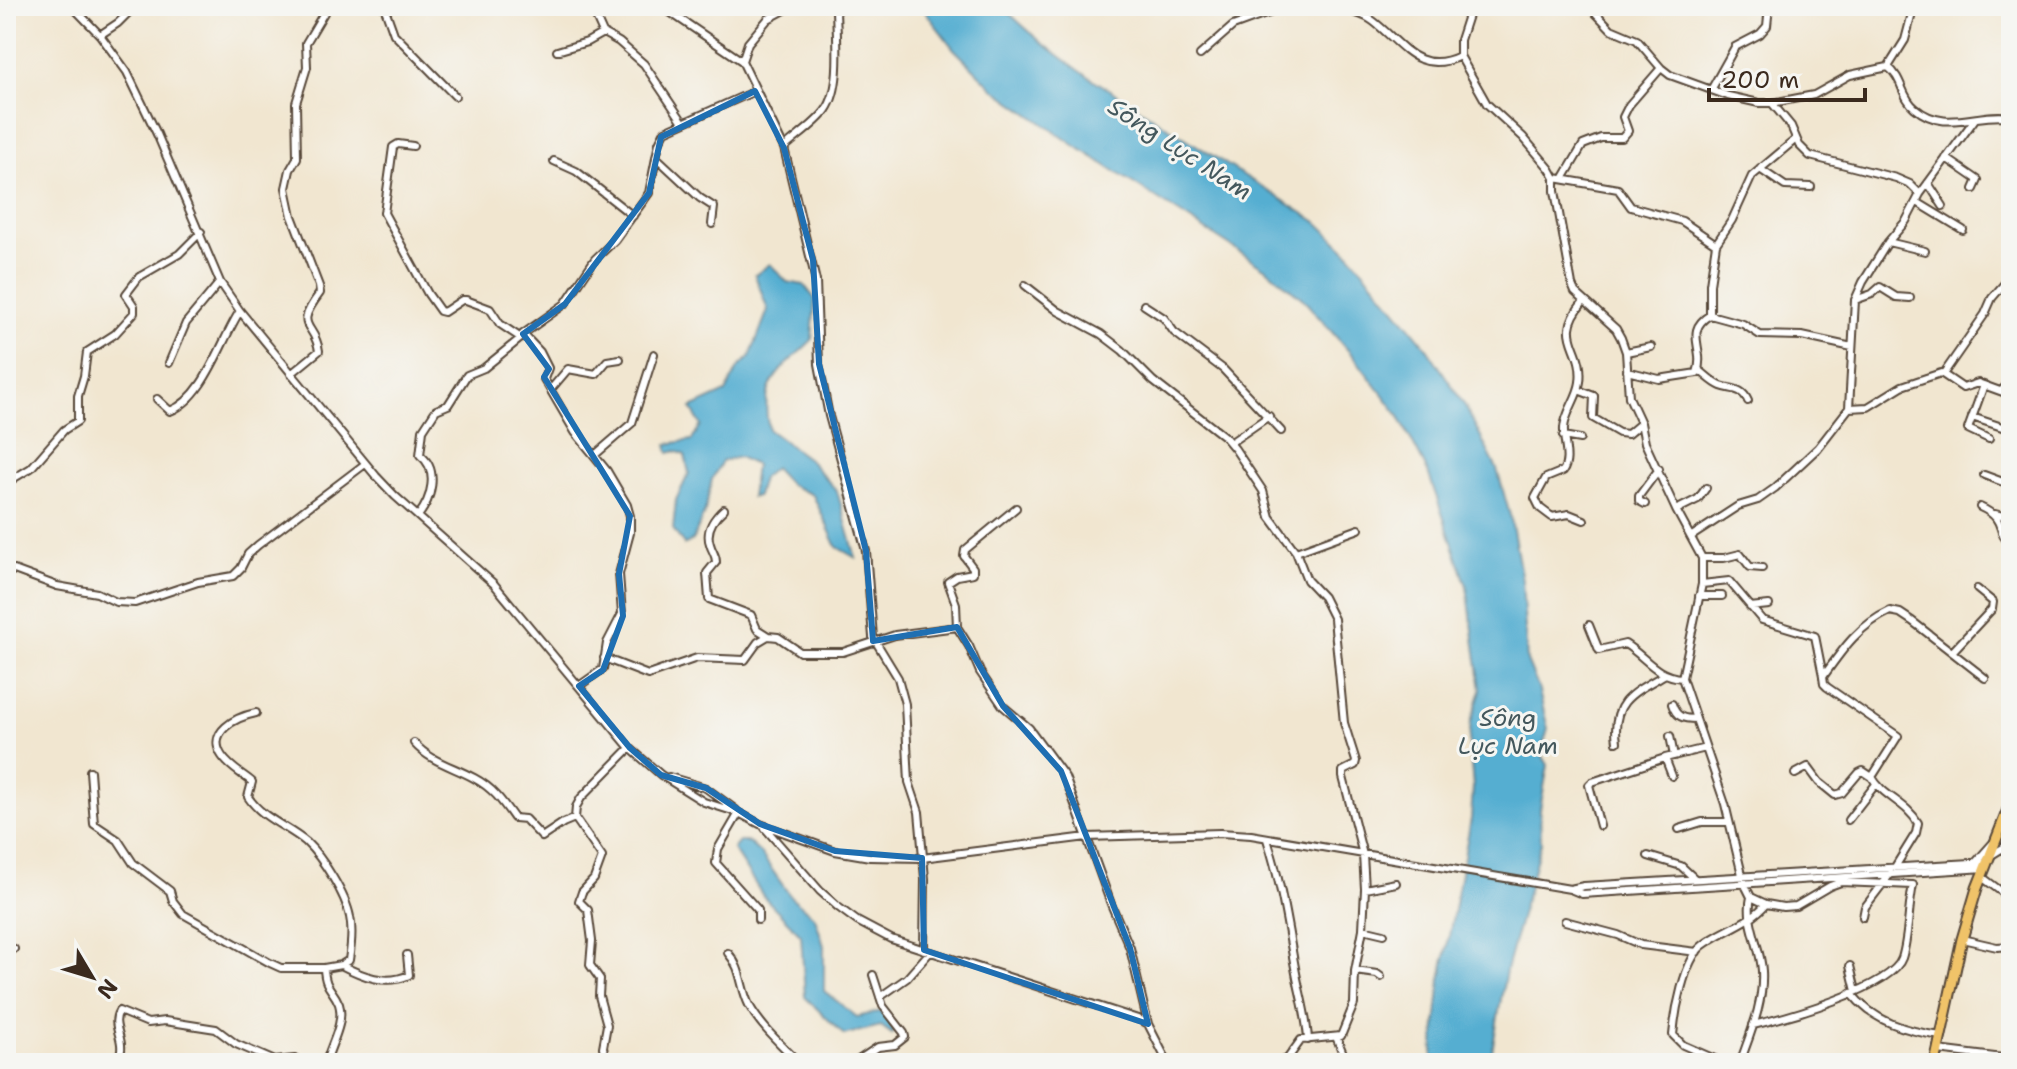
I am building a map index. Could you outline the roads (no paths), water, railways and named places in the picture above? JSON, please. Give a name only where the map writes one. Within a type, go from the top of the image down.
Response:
[{"type":"highway","points":[[1935,1063],[1962,939],[1977,888],[2011,802]]},
{"type":"street","points":[[72,6],[100,35],[134,85],[201,232],[220,282],[240,311],[365,464],[395,496],[494,584],[630,748],[661,775],[704,802],[835,851],[870,857],[922,858],[1087,837],[1220,833],[1570,889],[1582,894],[1743,880],[1986,865],[2009,846]]},
{"type":"street","points":[[100,35],[135,6]]},
{"type":"street","points":[[291,374],[319,351],[318,343],[307,327],[307,317],[320,289],[292,216],[286,188],[290,170],[297,158],[295,114],[307,67],[305,47],[328,6]]},
{"type":"street","points":[[384,6],[394,34],[455,96]]},
{"type":"street","points":[[591,6],[603,33],[619,42],[644,64],[683,122]]},
{"type":"street","points":[[661,6],[742,61],[784,148],[816,281],[819,364],[829,416],[866,551],[874,640],[898,678],[903,694],[909,782],[919,812],[925,879],[927,951],[907,978],[880,997]]},
{"type":"street","points":[[742,61],[748,43],[768,19],[788,11],[792,6]]},
{"type":"street","points":[[784,148],[823,113],[830,101],[836,80],[836,6]]},
{"type":"street","points":[[1200,55],[1233,26],[1288,6]]},
{"type":"street","points":[[1330,6],[1370,19],[1421,60],[1442,63],[1460,56]]},
{"type":"street","points":[[1483,6],[1471,10],[1460,40],[1460,56],[1487,104],[1523,137],[1559,178],[1618,189],[1631,207],[1682,221],[1716,244]]},
{"type":"street","points":[[1589,6],[1611,29],[1637,40],[1670,75],[1728,96],[1772,103],[1814,95],[1850,75],[1888,67],[1905,40],[1914,6]]},
{"type":"street","points":[[1711,90],[1735,47],[1760,34],[1767,26],[1769,6]]},
{"type":"street","points":[[557,51],[587,42],[603,33]]},
{"type":"street","points":[[1888,67],[1902,82],[1907,100],[1922,113],[1951,122],[2011,116]]},
{"type":"street","points":[[1661,68],[1629,105],[1623,117],[1628,128],[1622,138],[1601,138],[1583,145],[1559,178],[1570,281],[1575,292],[1616,329],[1626,352],[1629,397],[1641,423],[1645,443],[1702,558],[1702,584],[1682,678],[1729,822],[1743,880],[1751,897],[1750,917],[1762,968],[1753,1025],[1740,1063]]},
{"type":"street","points":[[418,516],[429,503],[431,495],[431,468],[419,451],[423,430],[436,410],[448,405],[467,375],[484,368],[565,304],[595,259],[615,240],[649,193],[661,137],[670,127],[755,91]]},
{"type":"street","points":[[1772,103],[1791,126],[1804,151],[1814,158],[1896,178],[1910,184],[1920,194]]},
{"type":"street","points":[[1849,408],[1855,300],[1888,242],[1906,221],[1920,194],[1975,119]]},
{"type":"street","points":[[1710,315],[1710,284],[1716,244],[1732,220],[1747,183],[1796,139]]},
{"type":"street","points":[[413,146],[398,144],[393,147],[383,208],[428,294],[444,312],[466,300],[490,309],[500,324],[522,336],[540,352],[548,368],[544,379],[575,432],[596,454],[627,505],[631,523],[619,574],[622,614],[607,643],[601,671],[579,686]]},
{"type":"street","points":[[656,157],[714,207],[712,224]]},
{"type":"street","points":[[1946,158],[1978,180],[1974,189]]},
{"type":"street","points":[[554,161],[576,171],[633,216]]},
{"type":"street","points":[[1760,169],[1785,186],[1811,187]]},
{"type":"street","points":[[1928,183],[1943,206]]},
{"type":"street","points":[[1917,202],[1963,230]]},
{"type":"street","points":[[6,483],[31,468],[64,430],[78,421],[78,396],[87,352],[115,334],[134,313],[134,306],[126,294],[132,283],[179,254],[201,232]]},
{"type":"street","points":[[1888,242],[1925,251]]},
{"type":"street","points":[[1692,536],[1738,506],[1766,495],[1818,448],[1842,413],[1849,408],[1868,407],[1902,386],[1944,373],[1985,314],[1992,298],[2011,276]]},
{"type":"street","points":[[169,363],[186,323],[220,282]]},
{"type":"street","points":[[1025,285],[1058,311],[1111,342],[1182,406],[1230,443],[1263,491],[1270,517],[1296,552],[1307,580],[1323,597],[1334,619],[1344,723],[1356,761],[1355,765],[1343,771],[1343,777],[1363,855],[1365,889],[1354,1004],[1343,1033],[1337,1039],[1297,1043],[1289,1060],[1280,1063]]},
{"type":"street","points":[[1855,300],[1872,294],[1880,287],[1896,297],[1910,298]]},
{"type":"street","points":[[1584,301],[1572,318],[1569,331],[1579,367],[1578,390],[1565,419],[1566,467],[1546,478],[1535,498],[1540,508],[1552,517],[1569,514],[1584,520]]},
{"type":"street","points":[[1144,305],[1164,318],[1174,332],[1223,369],[1281,431]]},
{"type":"street","points":[[157,399],[170,411],[190,398],[214,363],[240,311]]},
{"type":"street","points":[[1710,315],[1743,324],[1760,335],[1802,336],[1852,347]]},
{"type":"street","points":[[1699,370],[1696,326],[1710,315]]},
{"type":"street","points":[[1626,352],[1651,347]]},
{"type":"street","points":[[596,454],[632,423],[654,354]]},
{"type":"street","points":[[551,389],[568,369],[596,374],[607,361],[620,359]]},
{"type":"street","points":[[1627,371],[1659,379],[1695,374],[1699,370]]},
{"type":"street","points":[[1699,370],[1722,386],[1743,393],[1748,401]]},
{"type":"street","points":[[1944,373],[1963,388],[1975,383],[2011,395]]},
{"type":"street","points":[[2001,391],[2011,381]]},
{"type":"street","points":[[1984,385],[1969,430],[1989,439]]},
{"type":"street","points":[[1578,390],[1594,396],[1592,417],[1608,427],[1628,434],[1641,423]]},
{"type":"street","points":[[1230,443],[1269,416]]},
{"type":"street","points":[[1972,417],[2011,430]]},
{"type":"street","points":[[1563,436],[1580,439]]},
{"type":"street","points":[[6,567],[51,584],[97,593],[116,602],[143,602],[198,582],[233,576],[258,545],[365,464]]},
{"type":"street","points":[[1645,504],[1639,501],[1639,496],[1653,472],[1659,469]]},
{"type":"street","points":[[1984,475],[2011,485]]},
{"type":"street","points":[[1676,510],[1698,499],[1706,488]]},
{"type":"street","points":[[1980,507],[2011,518]]},
{"type":"street","points":[[1016,508],[965,550],[964,556],[973,573],[957,576],[948,582],[956,604],[957,627],[980,672],[1003,706],[1029,728],[1065,777],[1130,948],[1148,1024],[1168,1063]]},
{"type":"street","points":[[724,509],[716,517],[709,535],[716,562],[707,573],[709,599],[751,615],[757,629],[768,636],[778,637],[804,653],[849,651],[874,640],[922,630],[957,627]]},
{"type":"street","points":[[1994,514],[2005,540],[2011,544]]},
{"type":"street","points":[[1296,552],[1359,529]]},
{"type":"street","points":[[1702,558],[1740,554],[1750,567],[1762,568]]},
{"type":"street","points":[[1702,584],[1729,581],[1768,624],[1815,636],[1824,684],[1898,736],[1848,820]]},
{"type":"street","points":[[1952,652],[1992,609],[1993,602],[1977,589]]},
{"type":"street","points":[[1699,596],[1722,596]]},
{"type":"street","points":[[1750,607],[1769,605]]},
{"type":"street","points":[[1823,677],[1848,641],[1863,627],[1890,611],[1900,613],[1985,678]]},
{"type":"street","points":[[1589,625],[1599,650],[1625,644],[1664,675],[1682,678]]},
{"type":"street","points":[[604,658],[648,675],[697,658],[745,660],[758,642],[768,636]]},
{"type":"street","points":[[1617,742],[1614,720],[1621,705],[1664,675]]},
{"type":"street","points":[[1672,704],[1680,717],[1696,719]]},
{"type":"street","points":[[90,771],[94,824],[118,840],[133,863],[170,891],[175,906],[186,917],[278,967],[324,968],[341,965],[349,960],[351,921],[347,906],[324,864],[307,843],[255,806],[248,797],[252,782],[220,753],[219,737],[227,724],[235,718],[256,713]]},
{"type":"street","points":[[1670,736],[1674,756]]},
{"type":"street","points":[[414,743],[426,756],[471,776],[491,789],[501,797],[514,818],[525,819],[539,837],[575,818]]},
{"type":"street","points":[[606,1063],[603,1047],[607,1025],[599,996],[600,979],[589,960],[592,941],[588,910],[579,901],[582,892],[594,879],[602,857],[575,818],[581,798],[630,748]]},
{"type":"street","points":[[1600,826],[1589,785],[1592,782],[1706,748]]},
{"type":"street","points":[[1665,758],[1672,776]]},
{"type":"street","points":[[1795,774],[1808,767],[1819,782],[1835,795],[1842,793],[1863,771],[1903,804],[1918,823],[1916,833],[1865,907],[1863,917]]},
{"type":"street","points":[[661,775],[706,788],[725,799],[739,813]]},
{"type":"street","points":[[739,813],[718,849],[716,863],[758,910],[758,920]]},
{"type":"street","points":[[1679,829],[1693,823],[1729,822]]},
{"type":"street","points":[[760,824],[838,907],[891,939],[1132,1016],[1148,1024]]},
{"type":"street","points":[[1975,865],[1997,838]]},
{"type":"street","points":[[1267,839],[1281,881],[1299,991],[1307,1018],[1308,1040]]},
{"type":"street","points":[[1648,856],[1681,866],[1695,879]]},
{"type":"street","points":[[1975,865],[1977,888]]},
{"type":"street","points":[[1986,865],[2011,899]]},
{"type":"street","points":[[1570,889],[1695,879],[1743,880]]},
{"type":"street","points":[[1751,897],[1783,907],[1796,906],[1841,882],[1913,885],[1902,959],[1884,977],[1803,1012],[1753,1025]]},
{"type":"street","points":[[1365,889],[1396,883]]},
{"type":"street","points":[[1724,1063],[1683,1045],[1673,1035],[1685,975],[1697,952],[1766,904]]},
{"type":"street","points":[[1565,921],[1618,935],[1641,945],[1697,952]]},
{"type":"street","points":[[1363,929],[1384,934]]},
{"type":"street","points":[[1962,939],[1997,947],[2011,946]]},
{"type":"street","points":[[728,953],[736,962],[756,1016],[799,1063]]},
{"type":"street","points":[[341,965],[368,976],[396,981],[409,975],[407,955]]},
{"type":"street","points":[[1850,966],[1854,992],[1867,1010],[1892,1025],[1941,1036]]},
{"type":"street","points":[[324,968],[325,984],[335,997],[340,1011],[326,1063]]},
{"type":"street","points":[[1355,971],[1381,977]]},
{"type":"street","points":[[854,1063],[878,1047],[895,1045],[905,1037],[880,997],[873,975]]},
{"type":"street","points":[[117,1063],[122,1047],[115,1018],[119,1011],[148,1023],[165,1021],[216,1029],[236,1044],[275,1061],[295,1059],[304,1063]]},
{"type":"street","points":[[1337,1039],[1347,1063]]},
{"type":"street","points":[[1938,1050],[2011,1059]]},
{"type":"water","name":"Sông Lục Nam","points":[[921,6],[1001,6],[1080,71],[1317,222],[1349,253],[1425,345],[1465,406],[1497,469],[1511,519],[1522,580],[1527,661],[1538,687],[1548,729],[1541,753],[1548,765],[1540,809],[1541,843],[1506,970],[1490,1063],[1432,1063],[1441,979],[1471,819],[1473,787],[1469,741],[1471,722],[1481,690],[1467,586],[1428,472],[1397,413],[1354,357],[1303,299],[1269,271],[1071,143],[994,89],[954,49]]},
{"type":"water","points":[[770,264],[787,282],[804,285],[815,299],[812,340],[782,369],[770,388],[766,413],[769,430],[808,459],[837,491],[856,558],[837,547],[813,495],[790,485],[774,468],[762,478],[757,496],[751,497],[755,465],[739,457],[722,461],[712,479],[705,511],[693,540],[684,545],[673,529],[676,500],[689,473],[685,455],[676,451],[669,453],[667,444],[692,440],[701,425],[691,408],[726,392],[738,368],[750,357],[768,310],[755,275]]},
{"type":"water","points":[[739,842],[748,842],[761,854],[791,897],[815,917],[824,946],[824,991],[857,1017],[882,1011],[894,1031],[892,1034],[881,1026],[844,1035],[805,997],[801,935],[763,896],[733,849]]}]
